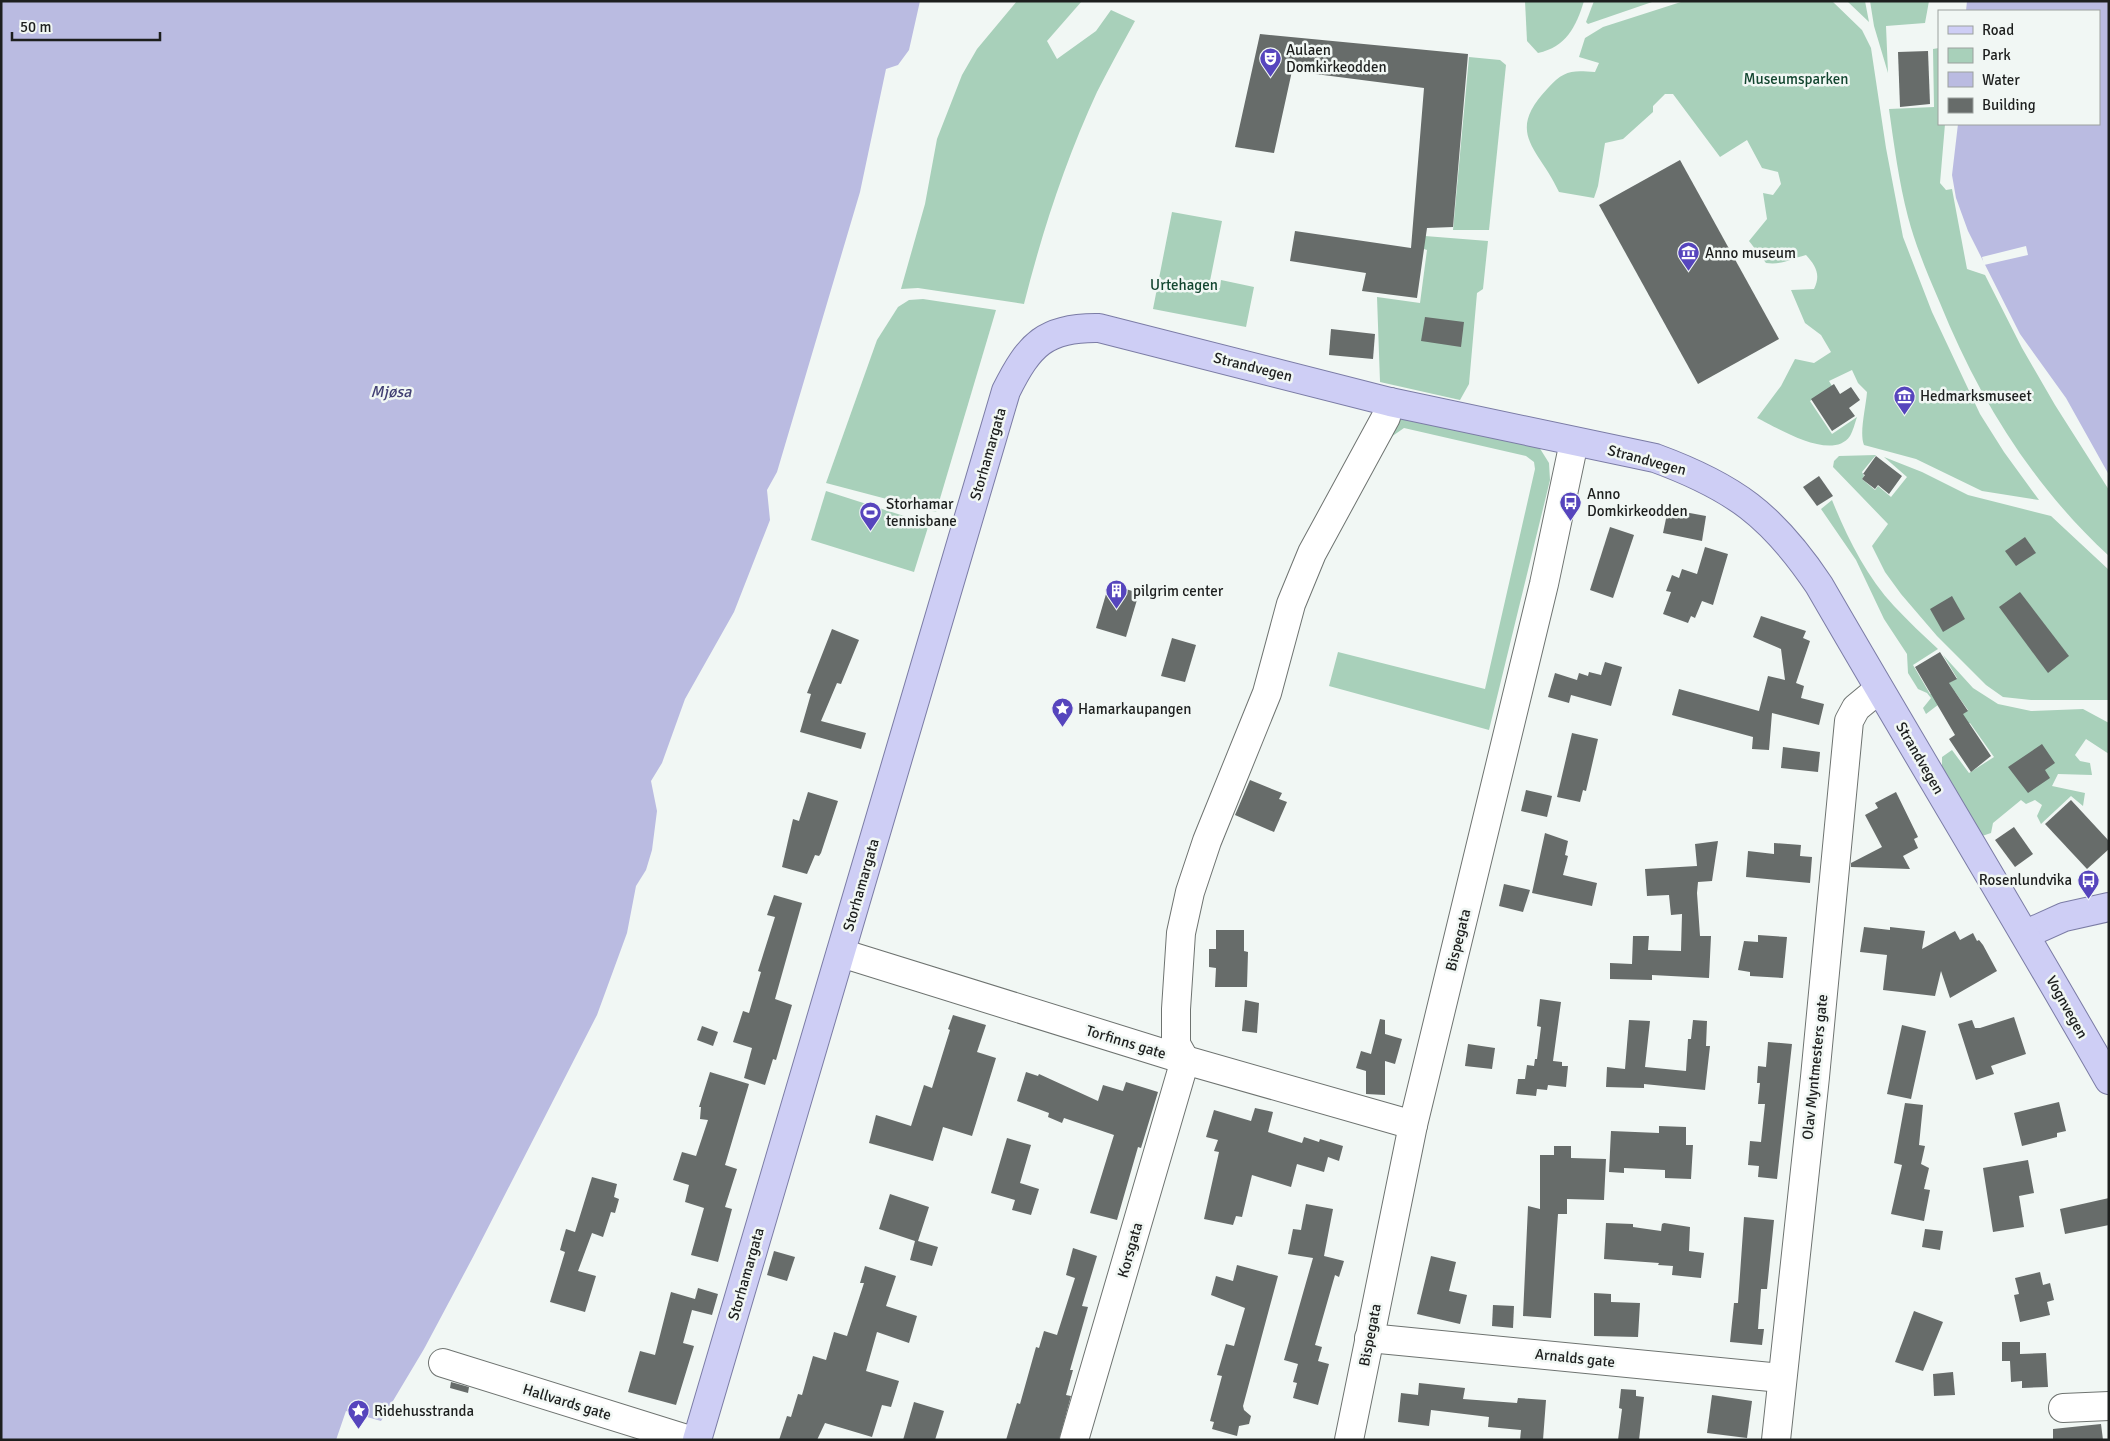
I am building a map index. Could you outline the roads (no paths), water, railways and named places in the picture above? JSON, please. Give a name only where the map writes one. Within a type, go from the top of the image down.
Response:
[{"type":"main road","name":"Strandvegen","points":[[1042,339],[1080,328],[1099,328],[1390,402],[1655,458],[1693,472],[1719,485],[1757,512],[1799,555],[1819,585],[1872,694],[2026,934]]},
{"type":"main road","name":"Storhamargata","points":[[697,1440],[1006,391],[1018,368],[1042,339]]},
{"type":"main road","points":[[2026,934],[2064,917],[2109,908]]},
{"type":"main road","name":"Vognvegen","points":[[2026,934],[2109,1080]]},
{"type":"street","points":[[1185,1060],[1176,1044],[1176,1009],[1181,933],[1190,892],[1207,841],[1266,693],[1291,604],[1312,553],[1386,417],[1390,402]]},
{"type":"street","name":"Bispegata","points":[[1349,1440],[1413,1125],[1544,584],[1574,442]]},
{"type":"street","name":"Olav Myntmesters gate","points":[[1776,1440],[1781,1378],[1815,1076],[1849,721],[1856,708],[1872,694]]},
{"type":"street","name":"Torfinns gate","points":[[841,953],[1185,1060],[1413,1125]]},
{"type":"street","name":"Korsgata","points":[[1074,1440],[1185,1060]]},
{"type":"street","name":"Arnalds gate","points":[[1369,1338],[1781,1378]]},
{"type":"street","name":"Hallvards gate","points":[[443,1364],[690,1440]]},
{"type":"street","points":[[2063,1408],[2109,1406]]},
{"type":"water","name":"Mjøsa","points":[[1,1],[920,1],[909,50],[898,65],[886,69],[860,192],[777,472],[767,490],[770,520],[734,612],[685,699],[662,763],[651,781],[657,811],[652,850],[646,870],[636,886],[627,933],[597,1015],[473,1257],[424,1349],[381,1421],[346,1411],[336,1440],[1,1440]]},
{"type":"water","points":[[1967,1],[2109,1],[2109,475],[2066,398],[2020,334],[1968,231],[1956,198],[1952,175],[1958,125],[2100,125],[2100,10],[1966,10]]},
{"type":"place","name":"Aulaen Domkirkeodden","points":[[1270,78]]},
{"type":"place","name":"Anno museum","points":[[1689,272]]},
{"type":"place","name":"Hedmarksmuseet","points":[[1904,415]]},
{"type":"place","name":"Anno Domkirkeodden","points":[[1571,522]]},
{"type":"place","name":"Storhamar tennisbane","points":[[870,532]]},
{"type":"place","name":"pilgrim center","points":[[1117,610]]},
{"type":"place","name":"Hamarkaupangen","points":[[1062,728]]},
{"type":"place","name":"Rosenlundvika","points":[[2088,899]]},
{"type":"place","name":"Ridehusstranda","points":[[358,1430]]},
{"type":"park label","name":"Museumsparken","points":[[1796,79]]},
{"type":"park label","name":"Urtehagen","points":[[1184,285]]}]
